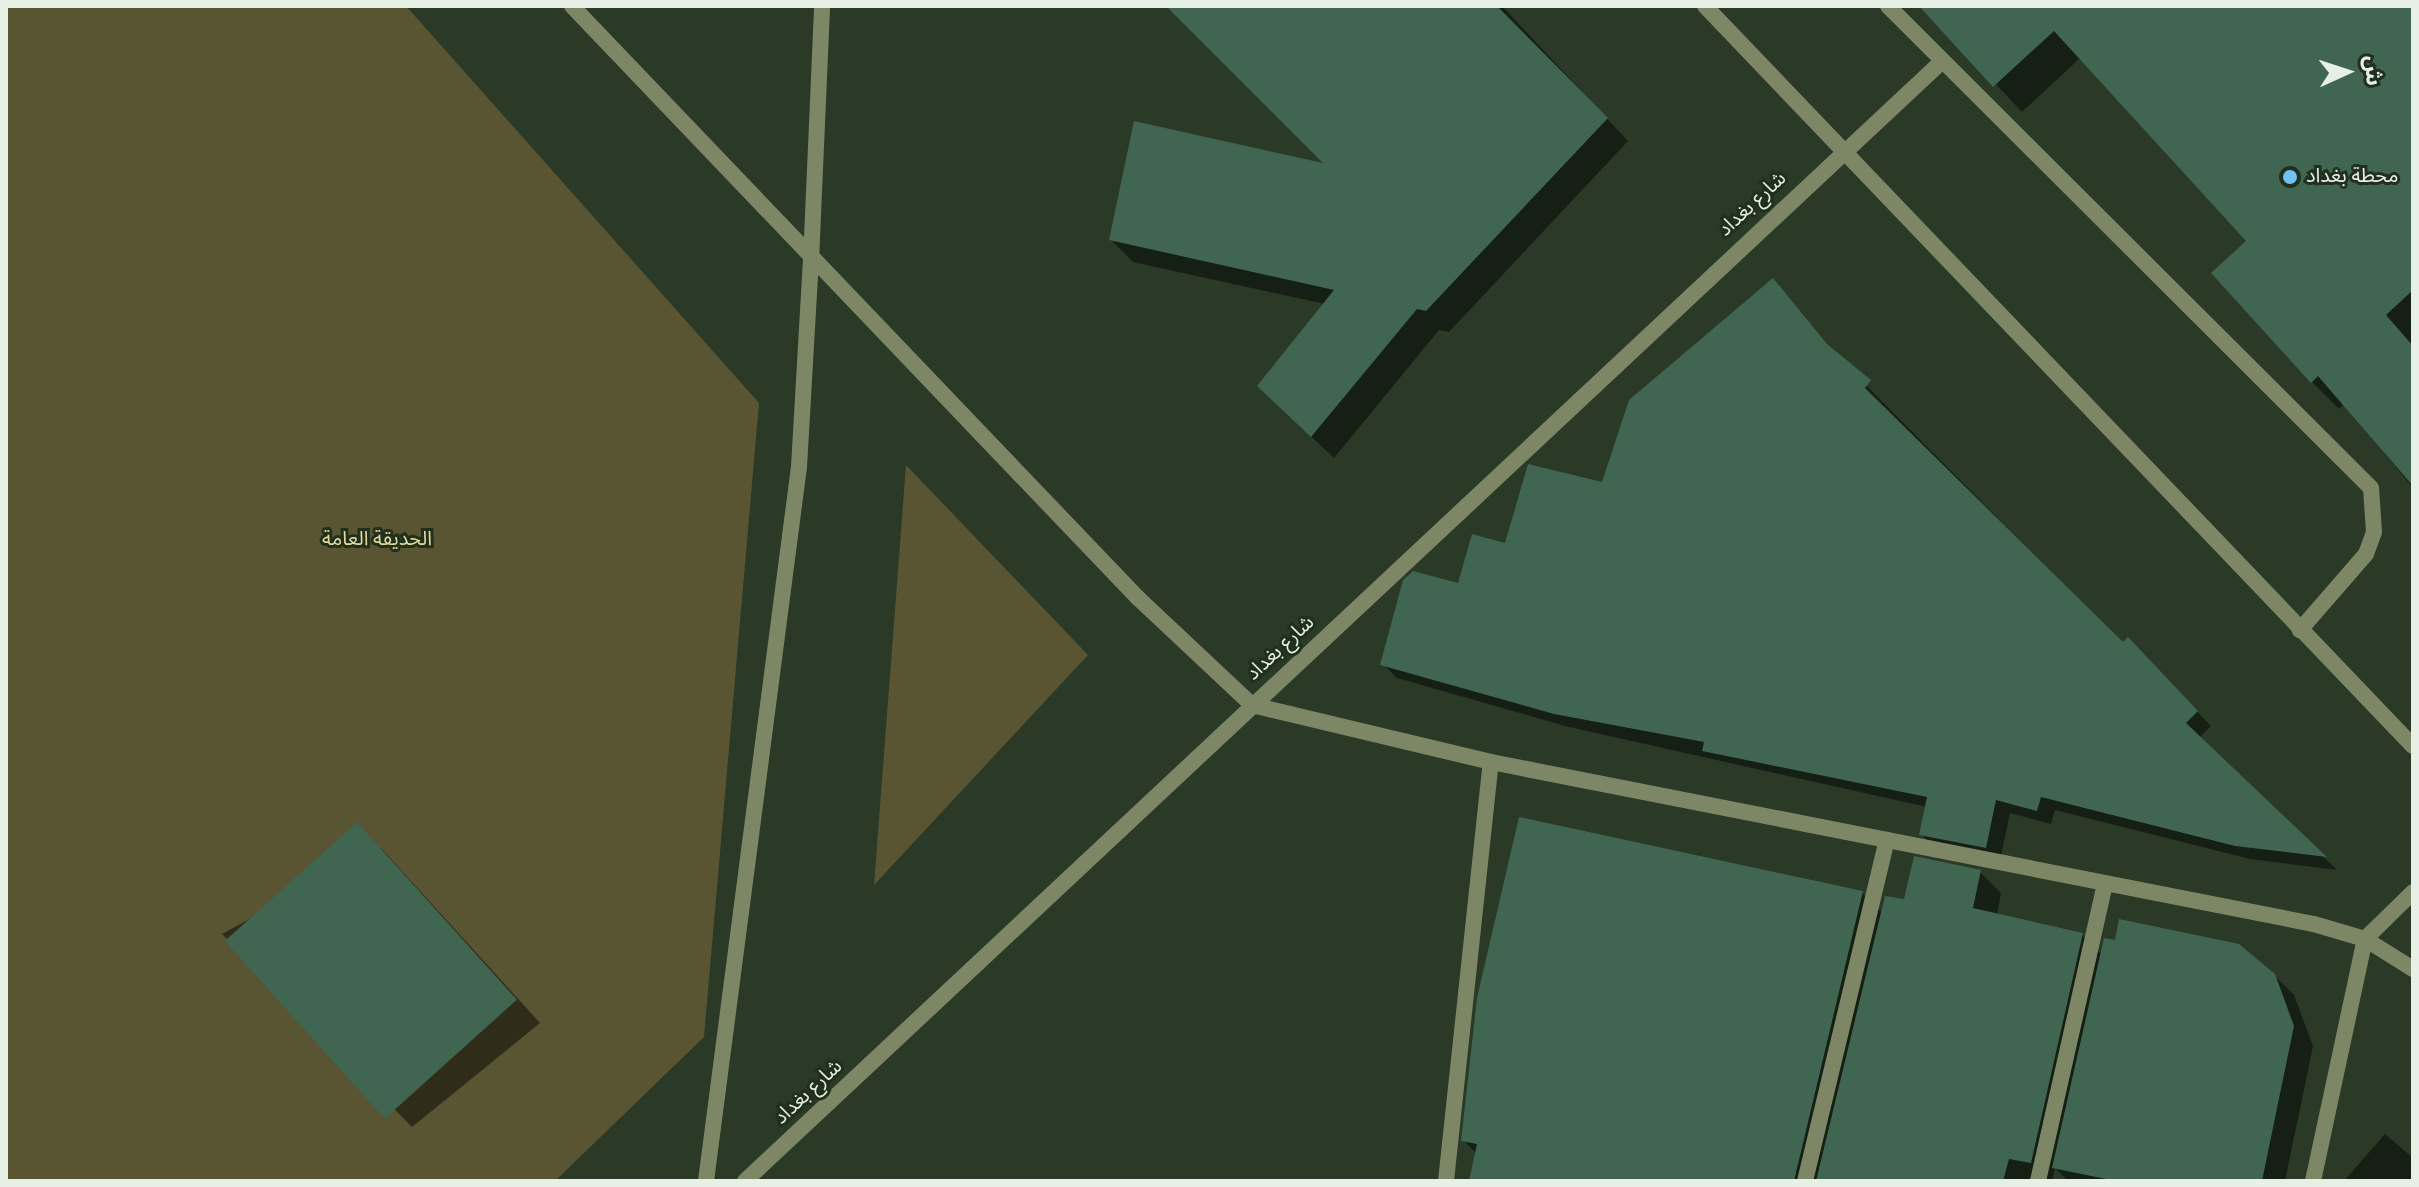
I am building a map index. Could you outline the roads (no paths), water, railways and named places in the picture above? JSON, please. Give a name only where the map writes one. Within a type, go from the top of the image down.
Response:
[{"type":"street","points":[[572,6],[811,261],[1252,705],[1491,762],[2105,883],[2365,939],[2413,969]]},
{"type":"street","points":[[706,1181],[799,467],[822,6]]},
{"type":"street","points":[[1705,6],[1845,147],[2413,746]]},
{"type":"street","points":[[1888,6],[1939,64],[2371,488],[2374,532],[2366,554],[2300,630]]},
{"type":"street","name":"شارع بغداد","points":[[745,1181],[1845,147],[1939,64]]},
{"type":"street","points":[[1446,1181],[1491,762]]},
{"type":"street","points":[[1805,1181],[1887,840]]},
{"type":"street","points":[[2038,1181],[2105,883]]},
{"type":"street","points":[[2313,1181],[2365,939],[2413,892]]},
{"type":"place","name":"محطة بغداد","points":[[2290,177]]},
{"type":"park label","name":"الحديقة العامة","points":[[377,540]]}]
